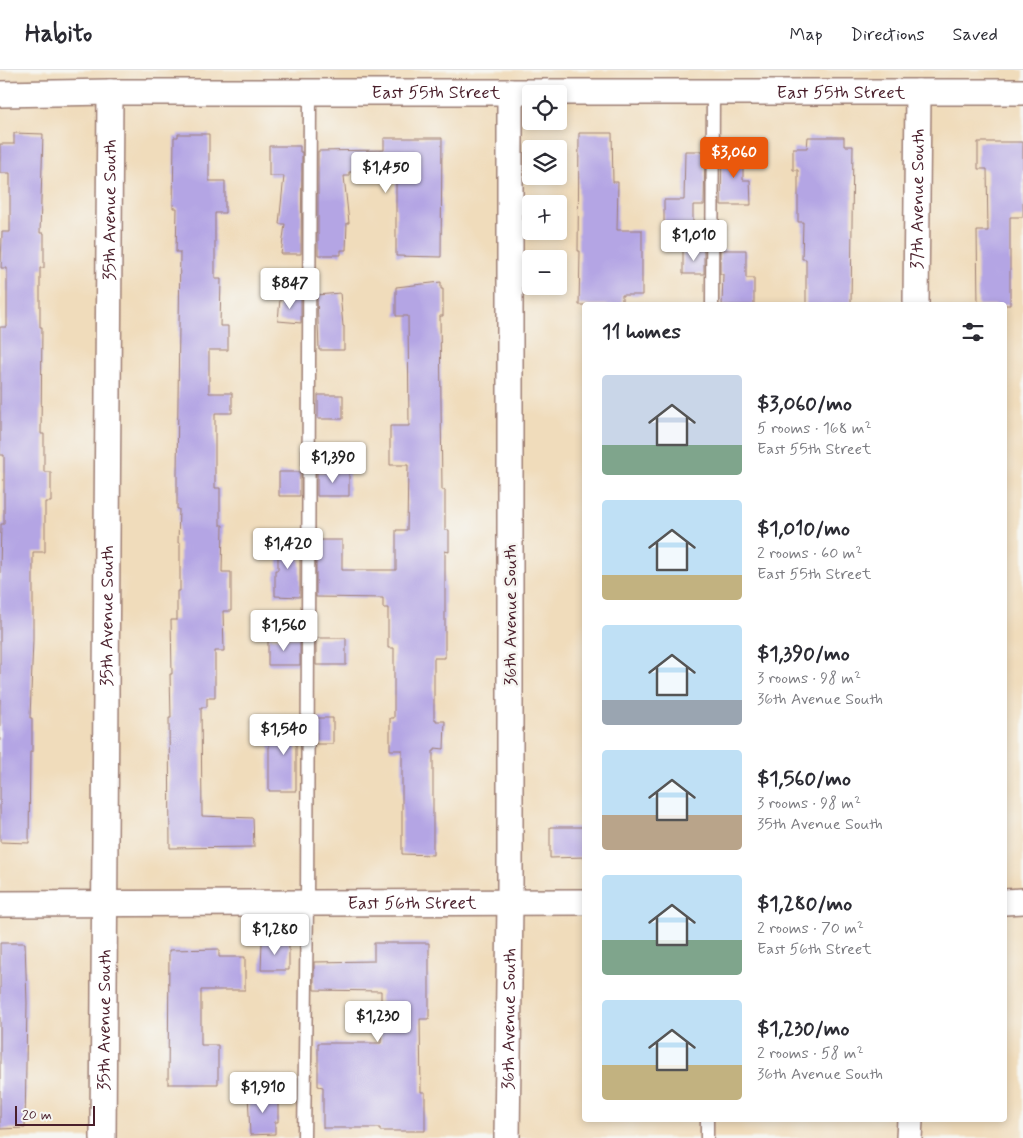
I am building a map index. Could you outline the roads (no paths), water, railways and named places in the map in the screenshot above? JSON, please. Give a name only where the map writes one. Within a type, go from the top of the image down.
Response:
[{"type":"street","name":"East 55th Street","points":[[0,94],[110,92],[1023,92]]},
{"type":"street","name":"35th Avenue South","points":[[103,1138],[110,92]]},
{"type":"street","name":"36th Avenue South","points":[[507,1138],[510,902],[510,92]]},
{"type":"street","name":"37th Avenue South","points":[[916,302],[918,92]]},
{"type":"street","points":[[1007,902],[1023,901]]},
{"type":"street","name":"East 56th Street","points":[[0,904],[582,902]]},
{"type":"street","points":[[909,1138],[910,1122]]},
{"type":"lane","points":[[304,1138],[307,904],[310,92]]},
{"type":"lane","points":[[712,302],[713,92]]},
{"type":"lane","points":[[707,1138],[708,1122]]}]
